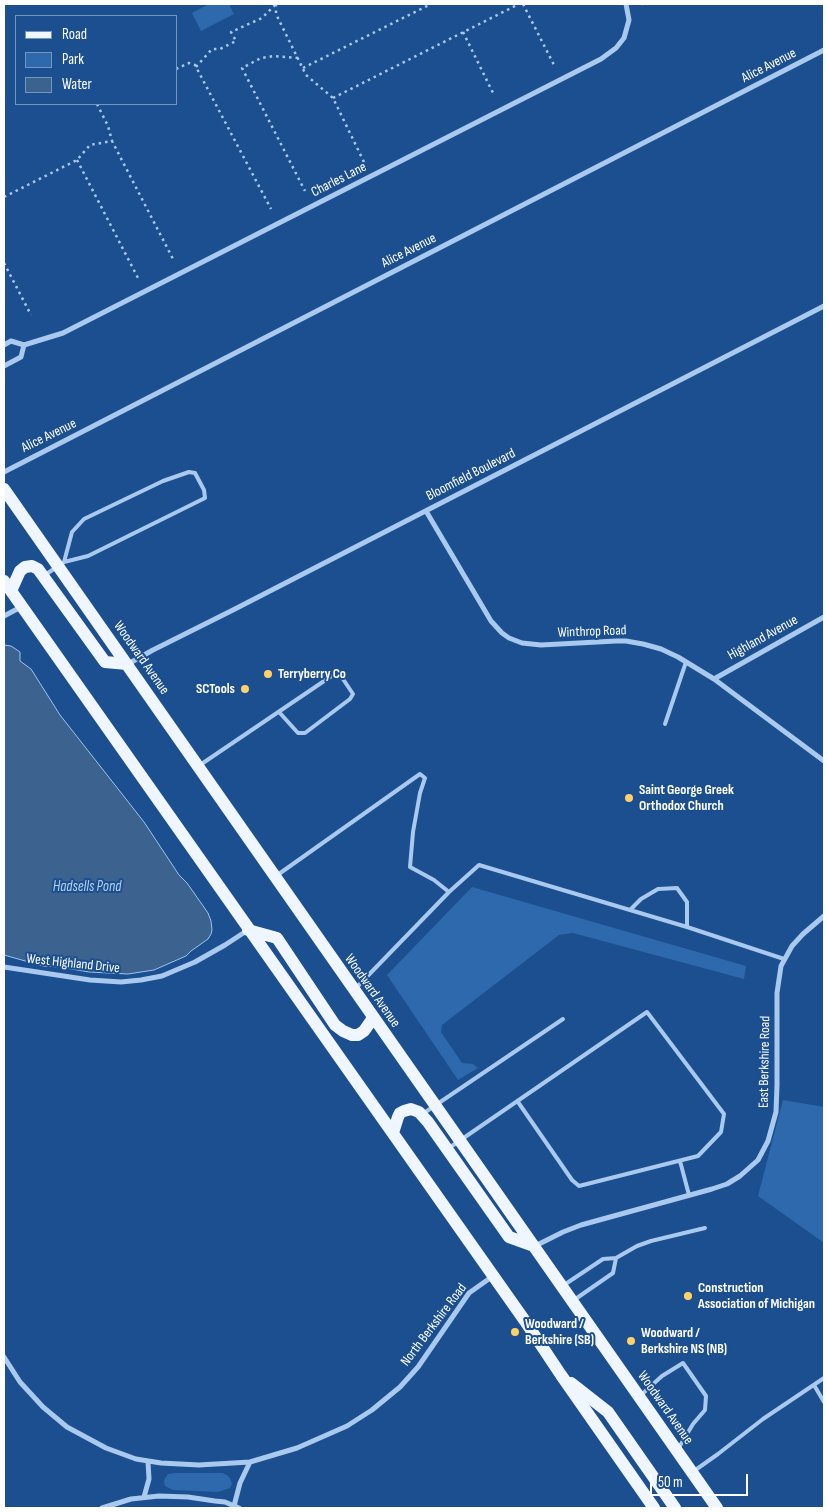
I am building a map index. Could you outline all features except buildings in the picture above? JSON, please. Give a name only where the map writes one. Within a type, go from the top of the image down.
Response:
[{"type":"main road","name":"Woodward Avenue","points":[[4,489],[61,564],[127,664],[275,877],[717,1508]]},
{"type":"main road","points":[[127,664],[105,662],[38,569],[32,566],[25,567],[7,586],[393,1133],[654,1508]]},
{"type":"main road","points":[[248,930],[276,938],[336,1025],[343,1031],[352,1035],[358,1035],[364,1031],[373,1018]]},
{"type":"main road","points":[[393,1133],[398,1116],[404,1111],[414,1110],[422,1114],[509,1237],[534,1246]]},
{"type":"main road","points":[[561,1375],[608,1412],[675,1508]]},
{"type":"street","name":"Charles Lane","points":[[4,345],[11,341],[24,345],[63,333],[606,56],[621,43],[627,32],[629,20],[626,4]]},
{"type":"street","name":"Alice Avenue","points":[[4,472],[824,50]]},
{"type":"street","name":"Bloomfield Boulevard","points":[[127,664],[824,306]]},
{"type":"street","points":[[4,366],[21,357],[24,345]]},
{"type":"street","name":"Winthrop Road","points":[[426,511],[486,614],[496,628],[509,638],[522,643],[541,645],[616,641],[635,642],[661,649],[714,678],[824,761]]},
{"type":"street","points":[[4,616],[21,607]]},
{"type":"street","name":"Highland Avenue","points":[[714,678],[824,617]]},
{"type":"street","name":"East Berkshire Road","points":[[534,1246],[582,1225],[727,1184],[740,1176],[758,1160],[766,1148],[774,1124],[777,1101],[777,993],[779,974],[784,959],[792,946],[824,916]]},
{"type":"street","name":"West Highland Drive","points":[[4,967],[90,980],[121,982],[141,980],[162,976],[195,962],[248,930]]},
{"type":"street","name":"North Berkshire Road","points":[[4,1357],[29,1392],[58,1420],[106,1448],[148,1462],[199,1465],[250,1462],[297,1448],[347,1426],[372,1410],[400,1387],[418,1367],[459,1306],[470,1293],[493,1276]]},
{"type":"street","points":[[144,1497],[149,1479],[148,1462]]},
{"type":"street","points":[[102,1508],[144,1497],[188,1497],[215,1500],[237,1507],[240,1483],[250,1462]]},
{"type":"lane","points":[[44,576],[61,564],[88,556],[205,498],[204,490],[195,473],[189,472],[163,481],[84,519],[72,532],[61,564]]},
{"type":"lane","points":[[665,724],[686,662]]},
{"type":"lane","points":[[198,766],[333,675],[341,676],[353,694],[350,699],[305,732],[298,732],[279,712]]},
{"type":"lane","points":[[275,877],[420,774],[425,778],[413,832],[410,867],[434,880],[449,892]]},
{"type":"lane","points":[[354,990],[449,892],[479,865],[687,927],[784,959]]},
{"type":"lane","points":[[630,910],[641,899],[658,889],[677,888],[687,902],[687,927]]},
{"type":"lane","points":[[448,1150],[647,1012],[724,1114],[721,1132],[698,1156],[579,1186],[572,1180],[518,1102]]},
{"type":"lane","points":[[422,1114],[563,1019]]},
{"type":"lane","points":[[680,1161],[689,1196]]},
{"type":"lane","points":[[562,1286],[603,1260],[616,1258],[637,1246],[705,1228]]},
{"type":"lane","points":[[572,1301],[613,1273],[616,1258]]},
{"type":"lane","points":[[639,1396],[662,1376],[683,1362],[706,1396],[704,1410],[677,1451]]},
{"type":"lane","points":[[692,1472],[763,1418],[824,1378]]},
{"type":"lane","points":[[814,1385],[824,1402]]},
{"type":"path","points":[[276,4],[276,14],[306,75],[333,98],[364,162]]},
{"type":"path","points":[[196,67],[212,49],[220,49],[236,41],[232,32],[262,18],[276,4]]},
{"type":"path","points":[[303,68],[425,5],[431,4]]},
{"type":"path","points":[[333,98],[519,4]]},
{"type":"path","points":[[523,4],[554,65]]},
{"type":"path","points":[[463,32],[494,95]]},
{"type":"path","points":[[298,58],[274,56],[261,58],[242,68],[305,192]]},
{"type":"path","points":[[178,68],[189,63],[196,67],[271,209]]},
{"type":"path","points":[[98,105],[108,126],[112,141],[173,259]]},
{"type":"path","points":[[4,197],[76,160],[90,145],[112,141]]},
{"type":"path","points":[[76,160],[138,278]]},
{"type":"path","points":[[4,263],[31,315]]},
{"type":"green space","points":[[209,4],[229,4],[234,14],[201,31],[192,13]]},
{"type":"green space","points":[[472,887],[746,966],[744,979],[573,933],[559,935],[442,1025],[441,1032],[462,1063],[473,1064],[478,1068],[458,1080],[387,975]]},
{"type":"green space","points":[[783,1100],[824,1107],[824,1243],[758,1196]]},
{"type":"green space","points":[[222,1473],[230,1478],[232,1484],[230,1488],[218,1492],[173,1490],[165,1486],[164,1482],[168,1474]]},
{"type":"water","name":"Hadsells Pond","points":[[4,645],[11,646],[20,652],[20,661],[31,669],[60,715],[144,822],[179,875],[187,883],[208,913],[211,921],[211,934],[208,939],[186,956],[154,970],[128,974],[89,972],[43,966],[4,955]]},
{"type":"place","name":"Terryberry Co","points":[[268,674]]},
{"type":"place","name":"SCTools","points":[[245,689]]},
{"type":"place","name":"Saint George Greek Orthodox Church","points":[[629,798]]},
{"type":"place","name":"Construction Association of Michigan","points":[[688,1296]]},
{"type":"place","name":"Woodward / Berkshire (SB)","points":[[515,1332]]},
{"type":"place","name":"Woodward / Berkshire NS (NB)","points":[[631,1341]]}]
